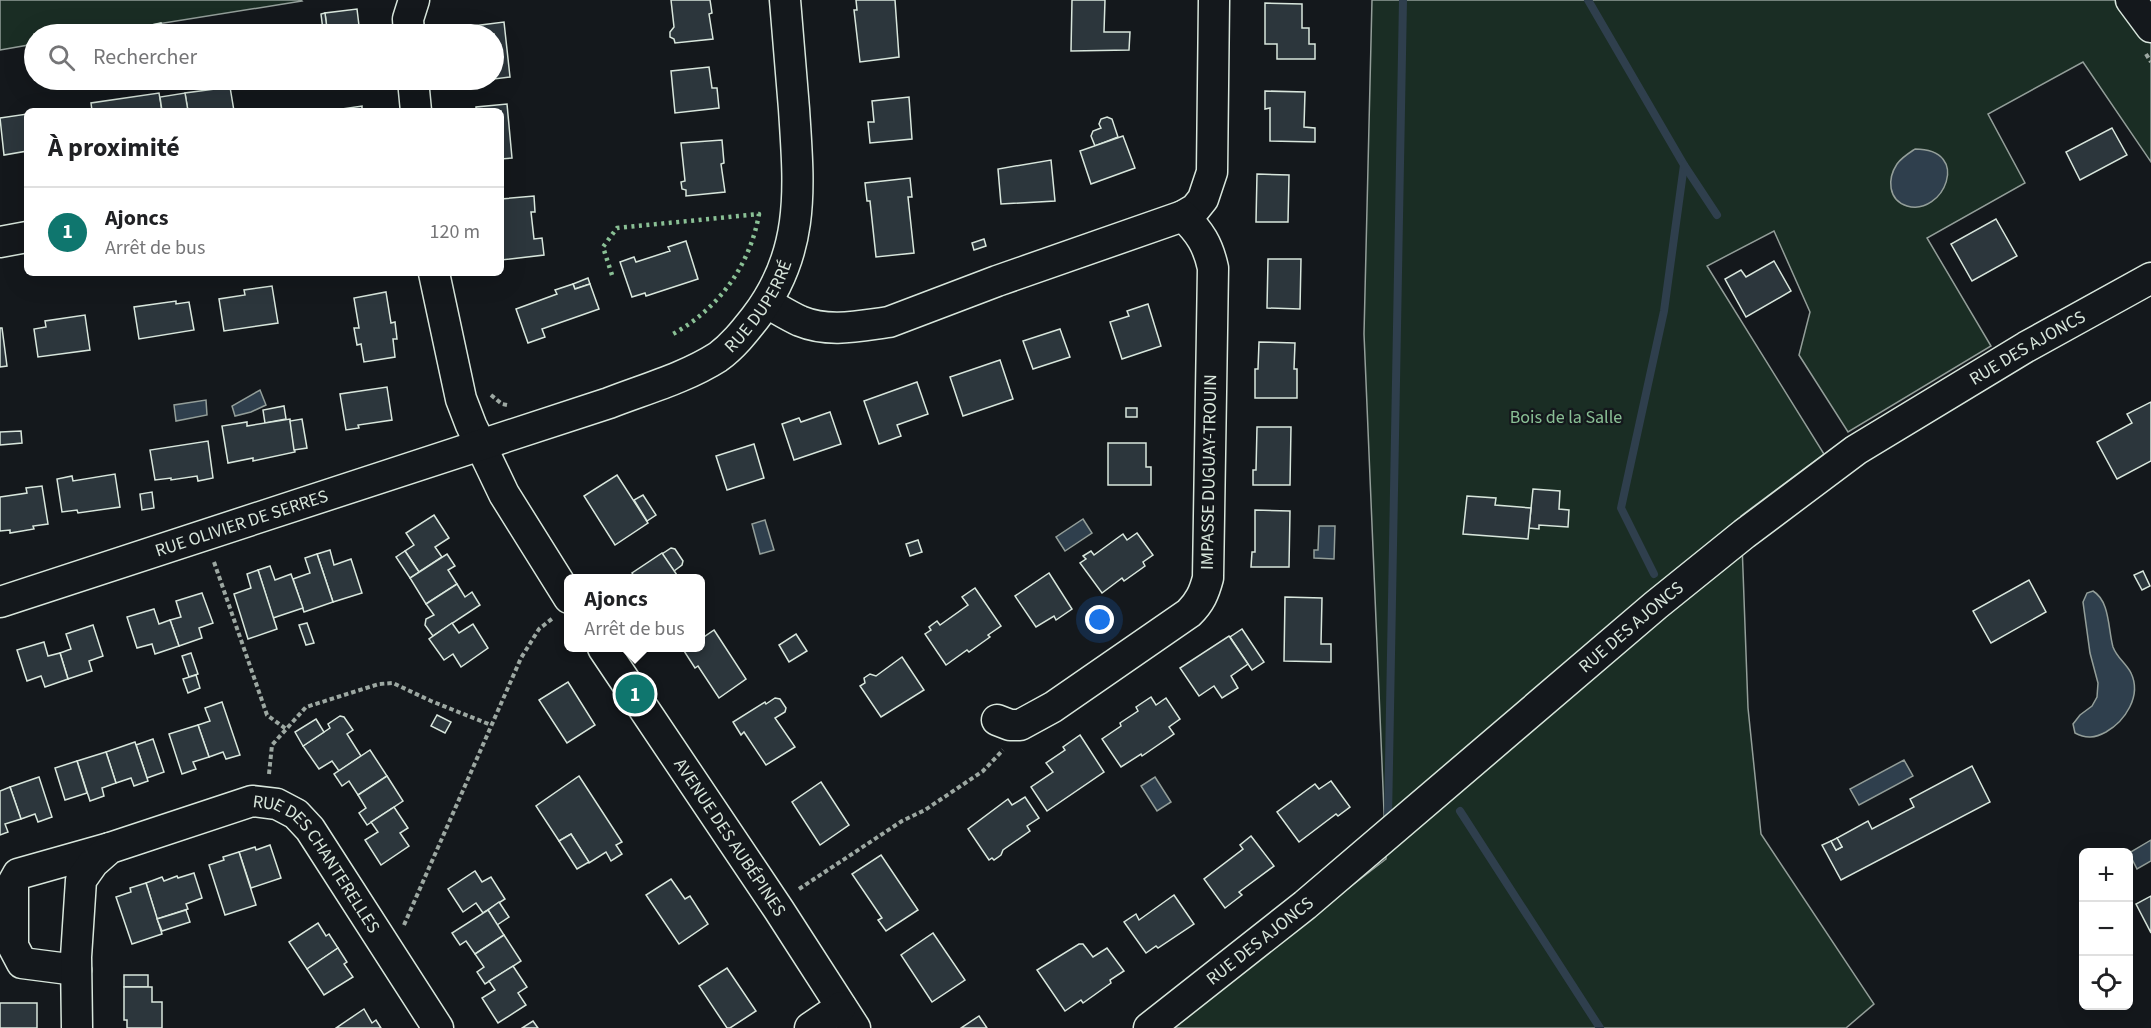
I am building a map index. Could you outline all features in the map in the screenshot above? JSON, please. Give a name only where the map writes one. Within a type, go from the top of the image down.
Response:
[{"type":"street","points":[[408,24],[414,0]]},
{"type":"street","name":"RUE DUPERRÉ","points":[[483,446],[524,430],[609,403],[695,370],[719,356],[739,339],[767,303],[783,273],[790,252],[798,206],[799,174],[785,0]]},
{"type":"street","points":[[767,303],[800,321],[825,328],[846,328],[889,322],[997,280],[1183,216],[1195,209],[1203,199],[1212,172],[1214,0]]},
{"type":"street","points":[[2131,0],[2151,27]]},
{"type":"street","points":[[414,90],[416,108]]},
{"type":"street","name":"IMPASSE DUGUAY-TROUIN","points":[[1009,723],[1053,707],[1189,614],[1199,603],[1205,591],[1208,578],[1213,268],[1204,239],[1183,216]]},
{"type":"street","points":[[0,242],[24,238]]},
{"type":"street","points":[[435,276],[461,399],[504,494],[564,590]]},
{"type":"street","name":"RUE DES AJONCS","points":[[1149,1028],[1305,905],[1656,605],[1744,534],[1856,450],[2026,347],[2151,278]]},
{"type":"street","name":"RUE OLIVIER DE SERRES","points":[[0,602],[483,446]]},
{"type":"street","name":"AVENUE DES AUBÉPINES","points":[[606,652],[848,1017]]},
{"type":"street","name":"RUE DES CHANTERELLES","points":[[76,970],[22,963],[13,946],[13,883],[18,874],[110,848],[252,801],[265,802],[277,804],[296,814],[310,829],[438,1028]]},
{"type":"street","name":"RUE DES CHANTERELLES","points":[[77,1028],[76,970],[81,880],[93,863],[110,848]]},
{"type":"street","points":[[810,1028],[848,1017]]},
{"type":"path","points":[[205,535],[267,715],[286,729]]},
{"type":"path","points":[[391,956],[521,658],[539,629],[559,614],[548,595],[564,592]]},
{"type":"path","points":[[265,802],[272,745],[306,707],[357,689],[393,683],[491,725]]},
{"type":"path","points":[[779,910],[797,891],[902,821],[925,810],[983,771],[996,759],[1009,723]]},
{"type":"green space","points":[[0,0],[302,1],[158,24],[24,24],[24,46],[0,50]]},
{"type":"green space","name":"Bois de la Salle","points":[[1372,0],[2151,0],[2151,162],[2083,62],[1988,114],[2025,183],[1927,238],[1991,346],[1848,432],[1799,355],[1810,312],[1774,231],[1707,266],[1824,454],[1741,516],[1748,708],[1761,834],[1874,1004],[1846,1028],[1169,1028],[1386,859],[1364,334]]},
{"type":"water","points":[[1915,149],[1933,152],[1943,159],[1947,170],[1946,182],[1941,193],[1932,202],[1920,207],[1901,203],[1896,199],[1891,188],[1892,176],[1897,164]]},
{"type":"water","points":[[260,390],[266,405],[235,416],[232,406]]},
{"type":"water","points":[[206,400],[207,415],[176,421],[174,405]]},
{"type":"water","points":[[1083,519],[1092,533],[1065,551],[1056,537]]},
{"type":"water","points":[[765,520],[774,550],[760,554],[752,524]]},
{"type":"water","points":[[1319,526],[1335,526],[1334,559],[1314,558],[1314,550],[1318,550]]},
{"type":"water","points":[[2093,591],[2103,601],[2113,647],[2131,673],[2134,690],[2130,707],[2113,727],[2102,734],[2087,737],[2075,733],[2073,724],[2092,706],[2097,697],[2098,683],[2090,653],[2083,602],[2087,593]]},
{"type":"water","points":[[1904,760],[1913,776],[1859,805],[1850,789]]},
{"type":"water","points":[[1155,777],[1171,802],[1157,811],[1141,786]]},
{"type":"water","points":[[2151,840],[2151,861],[2137,869],[2133,861],[2133,851]]},
{"type":"building","points":[[671,0],[710,0],[712,13],[709,14],[713,39],[675,43],[670,37],[670,32],[674,27]]},
{"type":"building","points":[[856,0],[895,0],[899,57],[860,62],[854,10],[857,10]]},
{"type":"building","points":[[1072,0],[1105,0],[1104,32],[1130,32],[1129,50],[1071,51]]},
{"type":"building","points":[[1265,3],[1302,4],[1302,28],[1309,28],[1309,44],[1315,44],[1315,59],[1277,59],[1277,44],[1265,44]]},
{"type":"building","points":[[357,9],[359,24],[326,24],[325,13]]},
{"type":"building","points":[[325,13],[326,24],[322,24],[321,14]]},
{"type":"building","points":[[504,22],[510,77],[504,78],[504,24],[488,24]]},
{"type":"building","points":[[709,67],[712,88],[717,88],[719,108],[675,113],[671,71]]},
{"type":"building","points":[[230,90],[234,108],[188,108],[185,93]]},
{"type":"building","points":[[1265,91],[1305,92],[1304,127],[1315,128],[1315,142],[1270,141],[1270,108],[1265,109]]},
{"type":"building","points":[[159,93],[162,108],[92,108],[91,103]]},
{"type":"building","points":[[185,93],[188,108],[162,108],[160,97]]},
{"type":"building","points":[[909,97],[912,139],[870,143],[868,122],[874,122],[872,101]]},
{"type":"building","points":[[507,104],[512,158],[504,159],[504,108],[476,107]]},
{"type":"building","points":[[24,114],[24,152],[4,155],[0,118]]},
{"type":"building","points":[[1107,117],[1112,119],[1118,137],[1095,146],[1091,136],[1093,131],[1101,128],[1099,124],[1101,119]]},
{"type":"building","points":[[2112,128],[2127,155],[2080,180],[2066,152]]},
{"type":"building","points":[[1123,136],[1135,168],[1091,184],[1080,151]]},
{"type":"building","points":[[722,140],[724,163],[721,164],[725,192],[686,196],[686,190],[682,189],[681,182],[685,181],[681,143]]},
{"type":"building","points":[[1051,160],[1055,201],[1001,204],[998,169]]},
{"type":"building","points":[[1257,174],[1289,175],[1288,222],[1256,222]]},
{"type":"building","points":[[910,178],[912,197],[908,197],[914,253],[876,257],[870,201],[867,201],[865,183]]},
{"type":"building","points":[[534,196],[535,212],[531,212],[534,239],[542,238],[544,255],[504,260],[504,199]]},
{"type":"building","points":[[1996,219],[2017,256],[1972,281],[1951,244]]},
{"type":"building","points":[[984,239],[986,246],[974,250],[972,243]]},
{"type":"building","points":[[686,241],[698,279],[646,296],[645,293],[632,297],[620,262],[634,257],[636,262],[670,251],[668,247]]},
{"type":"building","points":[[1268,259],[1301,259],[1300,309],[1267,308]]},
{"type":"building","points":[[1774,261],[1791,291],[1746,317],[1725,279],[1741,270],[1746,277]]},
{"type":"building","points":[[588,278],[590,284],[575,289],[573,284]]},
{"type":"building","points":[[573,284],[575,289],[590,284],[599,309],[542,329],[545,337],[528,343],[516,309],[557,294],[555,290]]},
{"type":"building","points":[[272,286],[278,323],[224,331],[219,299],[245,295],[244,290]]},
{"type":"building","points":[[386,292],[391,323],[395,322],[397,339],[393,339],[395,357],[364,362],[361,344],[357,345],[354,328],[359,328],[354,298]]},
{"type":"building","points":[[176,301],[176,304],[189,302],[194,330],[139,339],[134,307]]},
{"type":"building","points":[[1148,304],[1161,346],[1122,359],[1110,322],[1129,316],[1127,311]]},
{"type":"building","points":[[85,315],[90,350],[38,357],[34,329],[46,327],[45,321]]},
{"type":"building","points":[[0,328],[2,328],[7,366],[0,367]]},
{"type":"building","points":[[1060,329],[1070,357],[1033,369],[1023,341]]},
{"type":"building","points":[[1259,342],[1295,343],[1294,369],[1297,369],[1297,398],[1255,398],[1255,369],[1258,369]]},
{"type":"building","points":[[1000,360],[1013,399],[963,416],[950,377]]},
{"type":"building","points":[[917,382],[928,414],[897,425],[901,436],[879,444],[864,401]]},
{"type":"building","points":[[387,387],[392,420],[358,425],[359,428],[346,430],[340,394]]},
{"type":"building","points":[[2151,402],[2151,461],[2117,479],[2097,442],[2132,423],[2127,414]]},
{"type":"building","points":[[284,406],[286,419],[265,423],[263,410]]},
{"type":"building","points":[[1126,408],[1137,408],[1137,417],[1126,417]]},
{"type":"building","points":[[830,412],[841,444],[794,460],[782,424],[799,418],[801,422]]},
{"type":"building","points":[[290,419],[295,452],[253,461],[253,458],[228,463],[222,426],[247,422],[247,426]]},
{"type":"building","points":[[302,419],[307,448],[294,450],[290,421]]},
{"type":"building","points":[[1257,427],[1291,427],[1290,485],[1253,485],[1253,470],[1256,470]]},
{"type":"building","points":[[21,431],[22,443],[0,445],[0,432]]},
{"type":"building","points":[[208,441],[213,478],[198,481],[197,476],[155,480],[150,450]]},
{"type":"building","points":[[1108,443],[1146,443],[1146,467],[1151,467],[1151,485],[1108,485]]},
{"type":"building","points":[[754,444],[764,478],[727,490],[716,456]]},
{"type":"building","points":[[115,474],[120,507],[78,513],[77,510],[62,512],[57,479],[72,476],[73,481]]},
{"type":"building","points":[[617,475],[648,523],[615,545],[584,496]]},
{"type":"building","points":[[42,486],[48,524],[10,533],[10,530],[0,531],[0,497],[27,493],[26,488]]},
{"type":"building","points":[[1533,489],[1560,491],[1559,509],[1569,510],[1568,527],[1539,525],[1539,529],[1529,528]]},
{"type":"building","points":[[152,492],[154,508],[142,510],[140,494]]},
{"type":"building","points":[[643,495],[656,515],[647,521],[634,500]]},
{"type":"building","points":[[1467,496],[1496,498],[1495,505],[1531,508],[1528,539],[1463,534]]},
{"type":"building","points":[[1255,510],[1290,511],[1289,567],[1251,567],[1252,552],[1255,552]]},
{"type":"building","points":[[434,515],[449,538],[435,547],[442,557],[419,572],[405,551],[414,545],[406,533]]},
{"type":"building","points":[[1137,533],[1153,555],[1143,562],[1145,566],[1124,581],[1122,578],[1102,593],[1080,563],[1086,559],[1083,556],[1091,551],[1094,555],[1123,534],[1127,540]]},
{"type":"building","points":[[918,540],[922,552],[910,556],[906,544]]},
{"type":"building","points":[[671,548],[675,549],[683,561],[682,565],[674,571],[662,554]]},
{"type":"building","points":[[330,550],[334,565],[351,559],[362,593],[333,602],[317,554]]},
{"type":"building","points":[[405,551],[419,572],[410,578],[396,557]]},
{"type":"building","points":[[662,553],[676,574],[633,574]]},
{"type":"building","points":[[317,554],[333,602],[304,612],[293,579],[310,573],[305,558]]},
{"type":"building","points":[[447,554],[455,566],[448,570],[457,584],[426,604],[410,578]]},
{"type":"building","points":[[270,566],[275,580],[291,574],[303,608],[273,618],[258,570]]},
{"type":"building","points":[[258,570],[277,629],[248,639],[234,594],[251,588],[247,574]]},
{"type":"building","points":[[2143,571],[2150,586],[2142,590],[2134,575]]},
{"type":"building","points":[[1049,573],[1072,609],[1056,620],[1054,616],[1036,627],[1015,596]]},
{"type":"building","points":[[2029,580],[2046,612],[1991,643],[1973,611]]},
{"type":"building","points":[[457,584],[465,597],[472,592],[480,605],[433,636],[425,625],[426,619],[434,615],[426,604]]},
{"type":"building","points":[[975,588],[1001,626],[969,652],[967,650],[946,665],[925,634],[931,630],[929,627],[937,621],[940,625],[968,605],[962,597]]},
{"type":"building","points":[[202,593],[213,623],[199,628],[202,638],[179,646],[170,620],[181,617],[176,601]]},
{"type":"building","points":[[1285,597],[1322,598],[1321,644],[1331,644],[1331,662],[1284,661]]},
{"type":"building","points":[[154,609],[159,624],[170,620],[179,646],[155,654],[152,644],[137,648],[127,617]]},
{"type":"building","points":[[307,623],[314,643],[306,645],[299,625]]},
{"type":"building","points":[[452,623],[459,633],[473,624],[488,648],[461,667],[453,654],[444,660],[429,639]]},
{"type":"building","points":[[93,625],[103,656],[89,661],[92,671],[68,679],[60,653],[71,649],[66,634]]},
{"type":"building","points":[[1242,629],[1264,662],[1252,670],[1230,637]]},
{"type":"building","points":[[714,630],[746,679],[719,698],[698,666],[695,668],[685,652],[705,652],[705,636]]},
{"type":"building","points":[[796,634],[807,651],[789,662],[779,645]]},
{"type":"building","points":[[1229,636],[1248,664],[1231,676],[1238,688],[1222,698],[1214,686],[1199,696],[1180,668]]},
{"type":"building","points":[[44,642],[48,656],[60,653],[68,679],[45,687],[41,676],[27,681],[17,650]]},
{"type":"building","points":[[191,653],[198,674],[189,677],[182,656]]},
{"type":"building","points":[[902,657],[924,690],[881,717],[860,686],[865,683],[864,678],[870,674],[876,676]]},
{"type":"building","points":[[196,675],[200,688],[188,693],[183,679]]},
{"type":"building","points":[[568,682],[595,725],[567,743],[539,700]]},
{"type":"building","points":[[1151,697],[1156,705],[1166,698],[1180,719],[1169,727],[1174,734],[1121,767],[1102,739],[1121,726],[1120,723],[1138,711],[1136,707]]},
{"type":"building","points":[[775,698],[780,699],[786,708],[785,712],[775,718],[795,747],[766,765],[744,732],[741,735],[733,722]]},
{"type":"building","points":[[222,702],[240,755],[226,759],[223,752],[209,757],[198,725],[210,721],[205,708]]},
{"type":"building","points":[[437,715],[451,722],[445,733],[431,726]]},
{"type":"building","points":[[340,716],[344,717],[353,730],[347,734],[361,756],[339,771],[332,761],[319,769],[303,746],[330,728],[328,724]]},
{"type":"building","points":[[316,719],[324,732],[303,746],[295,732]]},
{"type":"building","points":[[198,725],[209,757],[193,762],[196,769],[182,774],[169,734]]},
{"type":"building","points":[[1080,735],[1104,772],[1047,811],[1031,787],[1053,772],[1046,763],[1065,750],[1063,747]]},
{"type":"building","points":[[153,739],[164,772],[147,778],[136,745]]},
{"type":"building","points":[[135,742],[148,781],[134,786],[131,778],[116,783],[106,752]]},
{"type":"building","points":[[370,750],[387,776],[358,795],[349,781],[342,786],[334,774]]},
{"type":"building","points":[[106,752],[116,783],[102,788],[104,796],[90,801],[77,761]]},
{"type":"building","points":[[77,761],[87,793],[65,800],[55,768]]},
{"type":"building","points":[[1972,766],[1990,802],[1841,880],[1822,845],[1831,841],[1836,850],[1842,847],[1837,838],[1868,821],[1872,829],[1914,807],[1910,799]]},
{"type":"building","points":[[387,776],[403,801],[367,825],[359,813],[366,808],[358,795]]},
{"type":"building","points":[[579,776],[622,842],[616,845],[622,854],[611,861],[606,852],[589,863],[571,834],[559,841],[536,806]]},
{"type":"building","points":[[39,777],[52,817],[38,822],[35,814],[21,819],[10,787]]},
{"type":"building","points":[[1331,781],[1350,807],[1338,816],[1336,814],[1299,842],[1277,812],[1315,784],[1319,789]]},
{"type":"building","points":[[821,782],[849,825],[820,845],[792,802]]},
{"type":"building","points":[[10,787],[21,819],[5,824],[8,832],[0,835],[0,791]]},
{"type":"building","points":[[1025,797],[1039,818],[1027,826],[1030,831],[1003,850],[1001,855],[994,860],[992,858],[989,860],[968,829],[1008,799],[1012,805]]},
{"type":"building","points":[[394,807],[408,828],[400,833],[409,846],[381,865],[365,840],[378,832],[371,822]]},
{"type":"building","points":[[571,834],[589,862],[577,869],[559,841]]},
{"type":"building","points":[[1251,836],[1274,866],[1239,892],[1242,895],[1225,908],[1204,879],[1243,849],[1240,845]]},
{"type":"building","points":[[1837,838],[1842,847],[1836,850],[1831,841]]},
{"type":"building","points":[[270,845],[281,878],[251,888],[239,852]]},
{"type":"building","points":[[239,852],[256,905],[225,915],[209,865]]},
{"type":"building","points":[[881,855],[918,910],[886,931],[878,920],[882,918],[852,874]]},
{"type":"building","points":[[475,871],[482,882],[491,877],[505,899],[483,913],[476,903],[463,912],[448,889]]},
{"type":"building","points":[[194,873],[202,898],[186,904],[188,909],[157,919],[146,883],[162,877],[164,881]]},
{"type":"building","points":[[671,879],[685,899],[690,896],[708,924],[679,944],[646,895]]},
{"type":"building","points":[[146,883],[162,934],[132,944],[116,897],[131,892],[130,888]]},
{"type":"building","points":[[1174,895],[1194,924],[1158,948],[1156,946],[1146,953],[1124,922],[1136,914],[1139,920]]},
{"type":"building","points":[[2151,896],[2151,933],[2136,904]]},
{"type":"building","points":[[499,902],[509,917],[497,925],[488,910]]},
{"type":"building","points":[[186,910],[190,922],[162,931],[157,919]]},
{"type":"building","points":[[488,910],[504,935],[475,954],[466,941],[460,945],[452,933]]},
{"type":"building","points":[[318,923],[326,936],[329,934],[338,948],[307,969],[289,942]]},
{"type":"building","points":[[933,933],[965,980],[932,1002],[901,955]]},
{"type":"building","points":[[504,935],[521,961],[485,984],[477,972],[484,967],[475,954]]},
{"type":"building","points":[[1079,944],[1083,944],[1093,957],[1107,948],[1124,971],[1083,1003],[1081,1000],[1065,1011],[1037,970]]},
{"type":"building","points":[[338,948],[347,962],[344,964],[353,977],[324,995],[307,969]]},
{"type":"building","points":[[513,966],[527,987],[518,993],[526,1005],[498,1023],[482,998],[495,990],[489,981]]},
{"type":"building","points":[[727,968],[756,1011],[730,1028],[727,1028],[699,986]]},
{"type":"building","points":[[124,975],[148,975],[148,987],[124,987]]},
{"type":"building","points":[[124,987],[152,987],[152,1002],[162,1002],[162,1028],[127,1028],[127,1020],[124,1020]]},
{"type":"building","points":[[0,1003],[37,1003],[37,1028],[0,1028]]},
{"type":"building","points":[[364,1009],[372,1023],[376,1020],[381,1028],[336,1028]]},
{"type":"building","points":[[979,1016],[987,1028],[961,1028]]},
{"type":"building","points":[[533,1021],[538,1028],[522,1028]]},
{"type":"waterway","points":[[1388,818],[1403,0]]},
{"type":"waterway","points":[[1588,0],[1684,165],[1664,311],[1621,508],[1654,574]]},
{"type":"waterway","points":[[1684,165],[1717,215]]},
{"type":"waterway","points":[[1460,811],[1600,1028]]},
{"type":"hedge","points":[[612,275],[603,247],[617,228],[759,214],[748,251],[730,284],[704,312],[673,334]]},
{"type":"place","name":"Ajoncs","points":[[635,694]]}]
